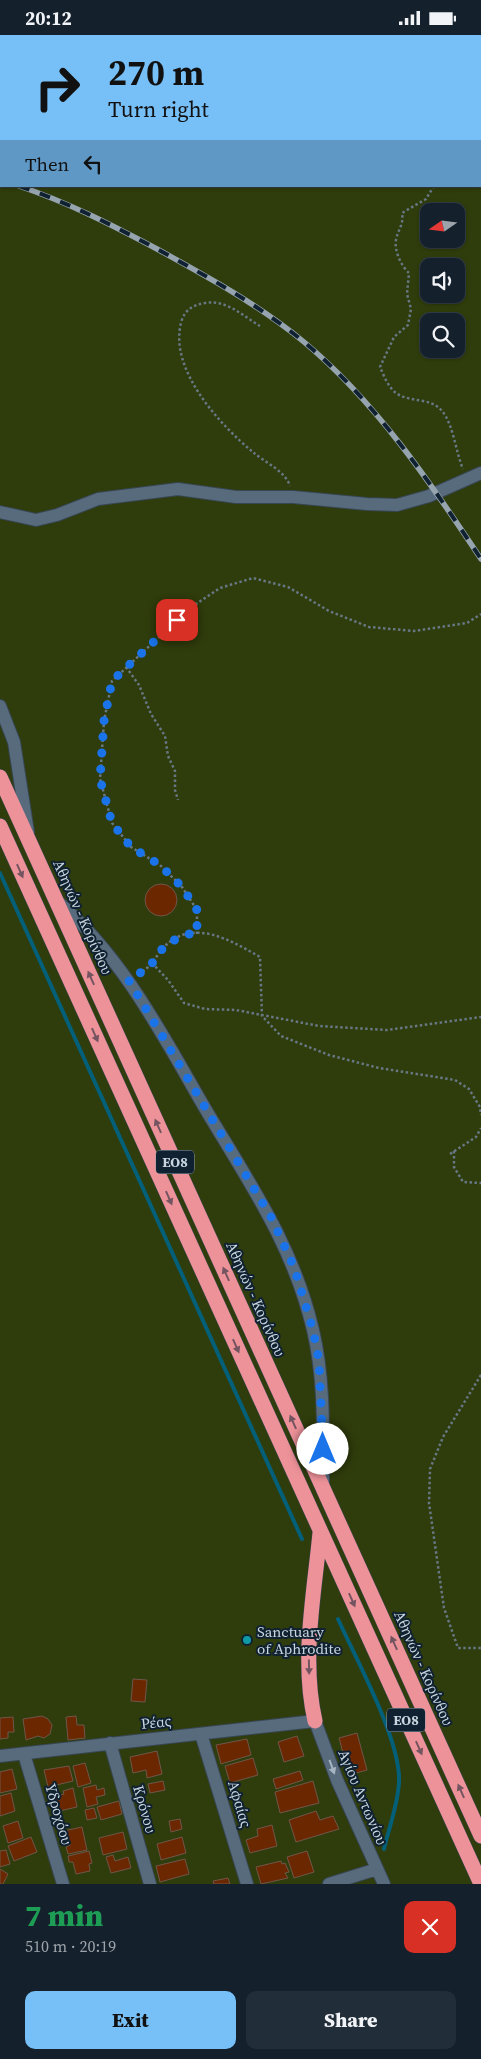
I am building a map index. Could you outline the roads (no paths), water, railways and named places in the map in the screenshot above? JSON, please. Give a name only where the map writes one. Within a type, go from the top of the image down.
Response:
[{"type":"highway","name":"Αθηνών - Κορίνθου","points":[[0,777],[481,1836]]},
{"type":"highway","name":"ΕΟ8","points":[[0,826],[481,1884]]},
{"type":"highway","points":[[315,1721],[310,1686],[310,1634],[321,1532]]},
{"type":"street","points":[[0,512],[36,520],[57,515],[98,499],[166,490],[236,497],[293,497],[397,505],[429,496],[481,473]]},
{"type":"street","points":[[0,706],[14,742],[29,840]]},
{"type":"street","points":[[55,899],[87,930],[128,979],[271,1217],[294,1267],[313,1330],[319,1361],[324,1430],[323,1488]]},
{"type":"street","name":"Ρέας","points":[[0,1757],[315,1721]]},
{"type":"street","name":"Αγίου Αντωνίου","points":[[315,1721],[337,1780],[384,1884]]},
{"type":"street","name":"Αφαίας","points":[[201,1734],[247,1884]]},
{"type":"street","name":"Κρόνου","points":[[110,1743],[150,1884]]},
{"type":"street","name":"Υδροχόου","points":[[24,1754],[63,1884]]},
{"type":"street","points":[[329,1884],[377,1869]]},
{"type":"waterway","points":[[0,873],[302,1539]]},
{"type":"waterway","points":[[338,1619],[376,1700],[393,1744],[398,1765],[397,1799],[384,1849]]},
{"type":"railway","points":[[22,187],[89,215],[157,249],[251,304],[304,342],[330,365],[378,416],[442,501],[481,559]]},
{"type":"place","name":"Sanctuary of Aphrodite","points":[[247,1640]]}]
